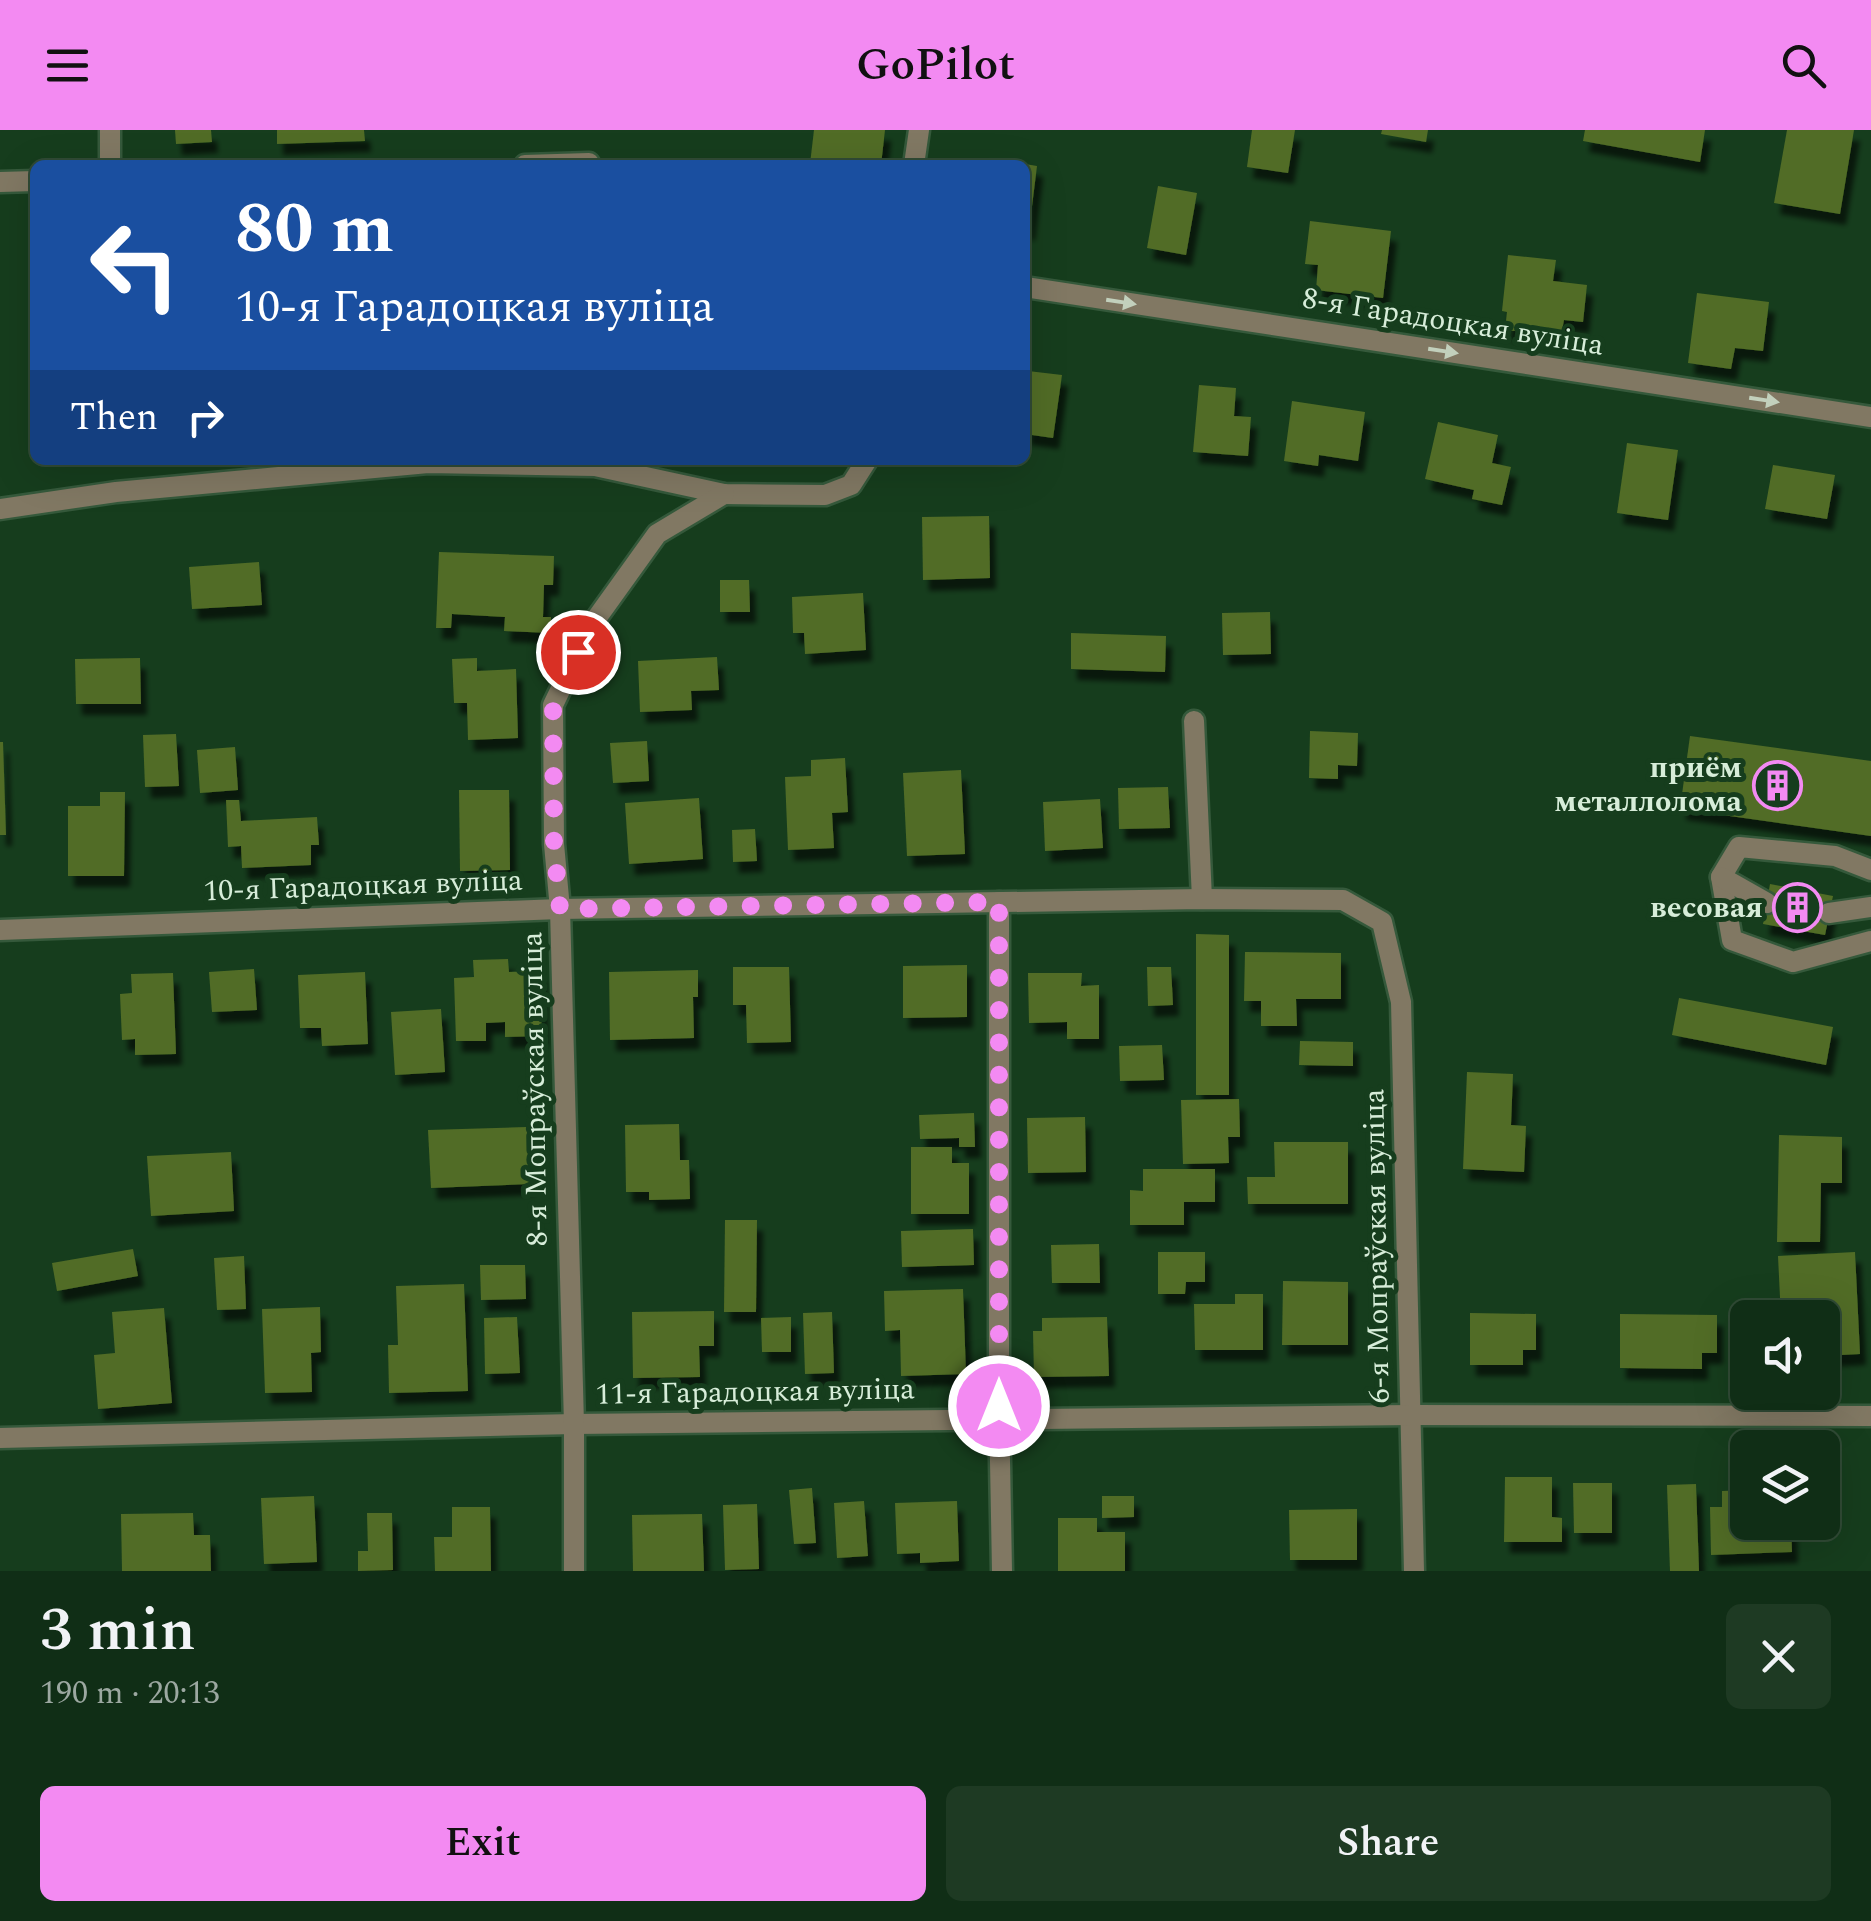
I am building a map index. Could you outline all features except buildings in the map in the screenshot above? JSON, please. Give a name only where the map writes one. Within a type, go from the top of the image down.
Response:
[{"type":"street","points":[[110,130],[110,160]]},
{"type":"street","points":[[915,160],[919,130]]},
{"type":"street","points":[[0,182],[30,181]]},
{"type":"street","name":"8-я Гарадоцкая вуліца","points":[[1030,288],[1871,416]]},
{"type":"street","points":[[0,509],[116,492],[406,465]]},
{"type":"street","points":[[539,465],[595,466],[724,494],[825,495],[852,485],[864,465]]},
{"type":"street","name":"8-я Мопраўская вуліца","points":[[574,1571],[574,1424],[560,909],[554,844],[553,705],[591,626],[657,534],[724,494]]},
{"type":"street","points":[[1194,721],[1202,899]]},
{"type":"street","points":[[1871,870],[1835,856],[1739,847],[1721,877],[1732,940],[1793,962],[1871,941]]},
{"type":"street","points":[[1721,877],[1766,904]]},
{"type":"street","name":"10-я Гарадоцкая вуліца","points":[[0,930],[560,909],[1202,899],[1343,900],[1382,922]]},
{"type":"street","points":[[999,902],[1002,1571]]},
{"type":"street","points":[[1829,913],[1871,907]]},
{"type":"street","name":"6-я Мопраўская вуліца","points":[[1382,922],[1401,1002],[1414,1571]]},
{"type":"street","name":"11-я Гарадоцкая вуліца","points":[[0,1438],[574,1424],[1412,1415],[1871,1416]]},
{"type":"place","name":"приём металлолома","points":[[1777,785]]},
{"type":"place","name":"весовая","points":[[1798,908]]},
{"type":"route","points":[[578,652],[553,705],[554,844],[560,909],[999,902],[999,1406]]}]
